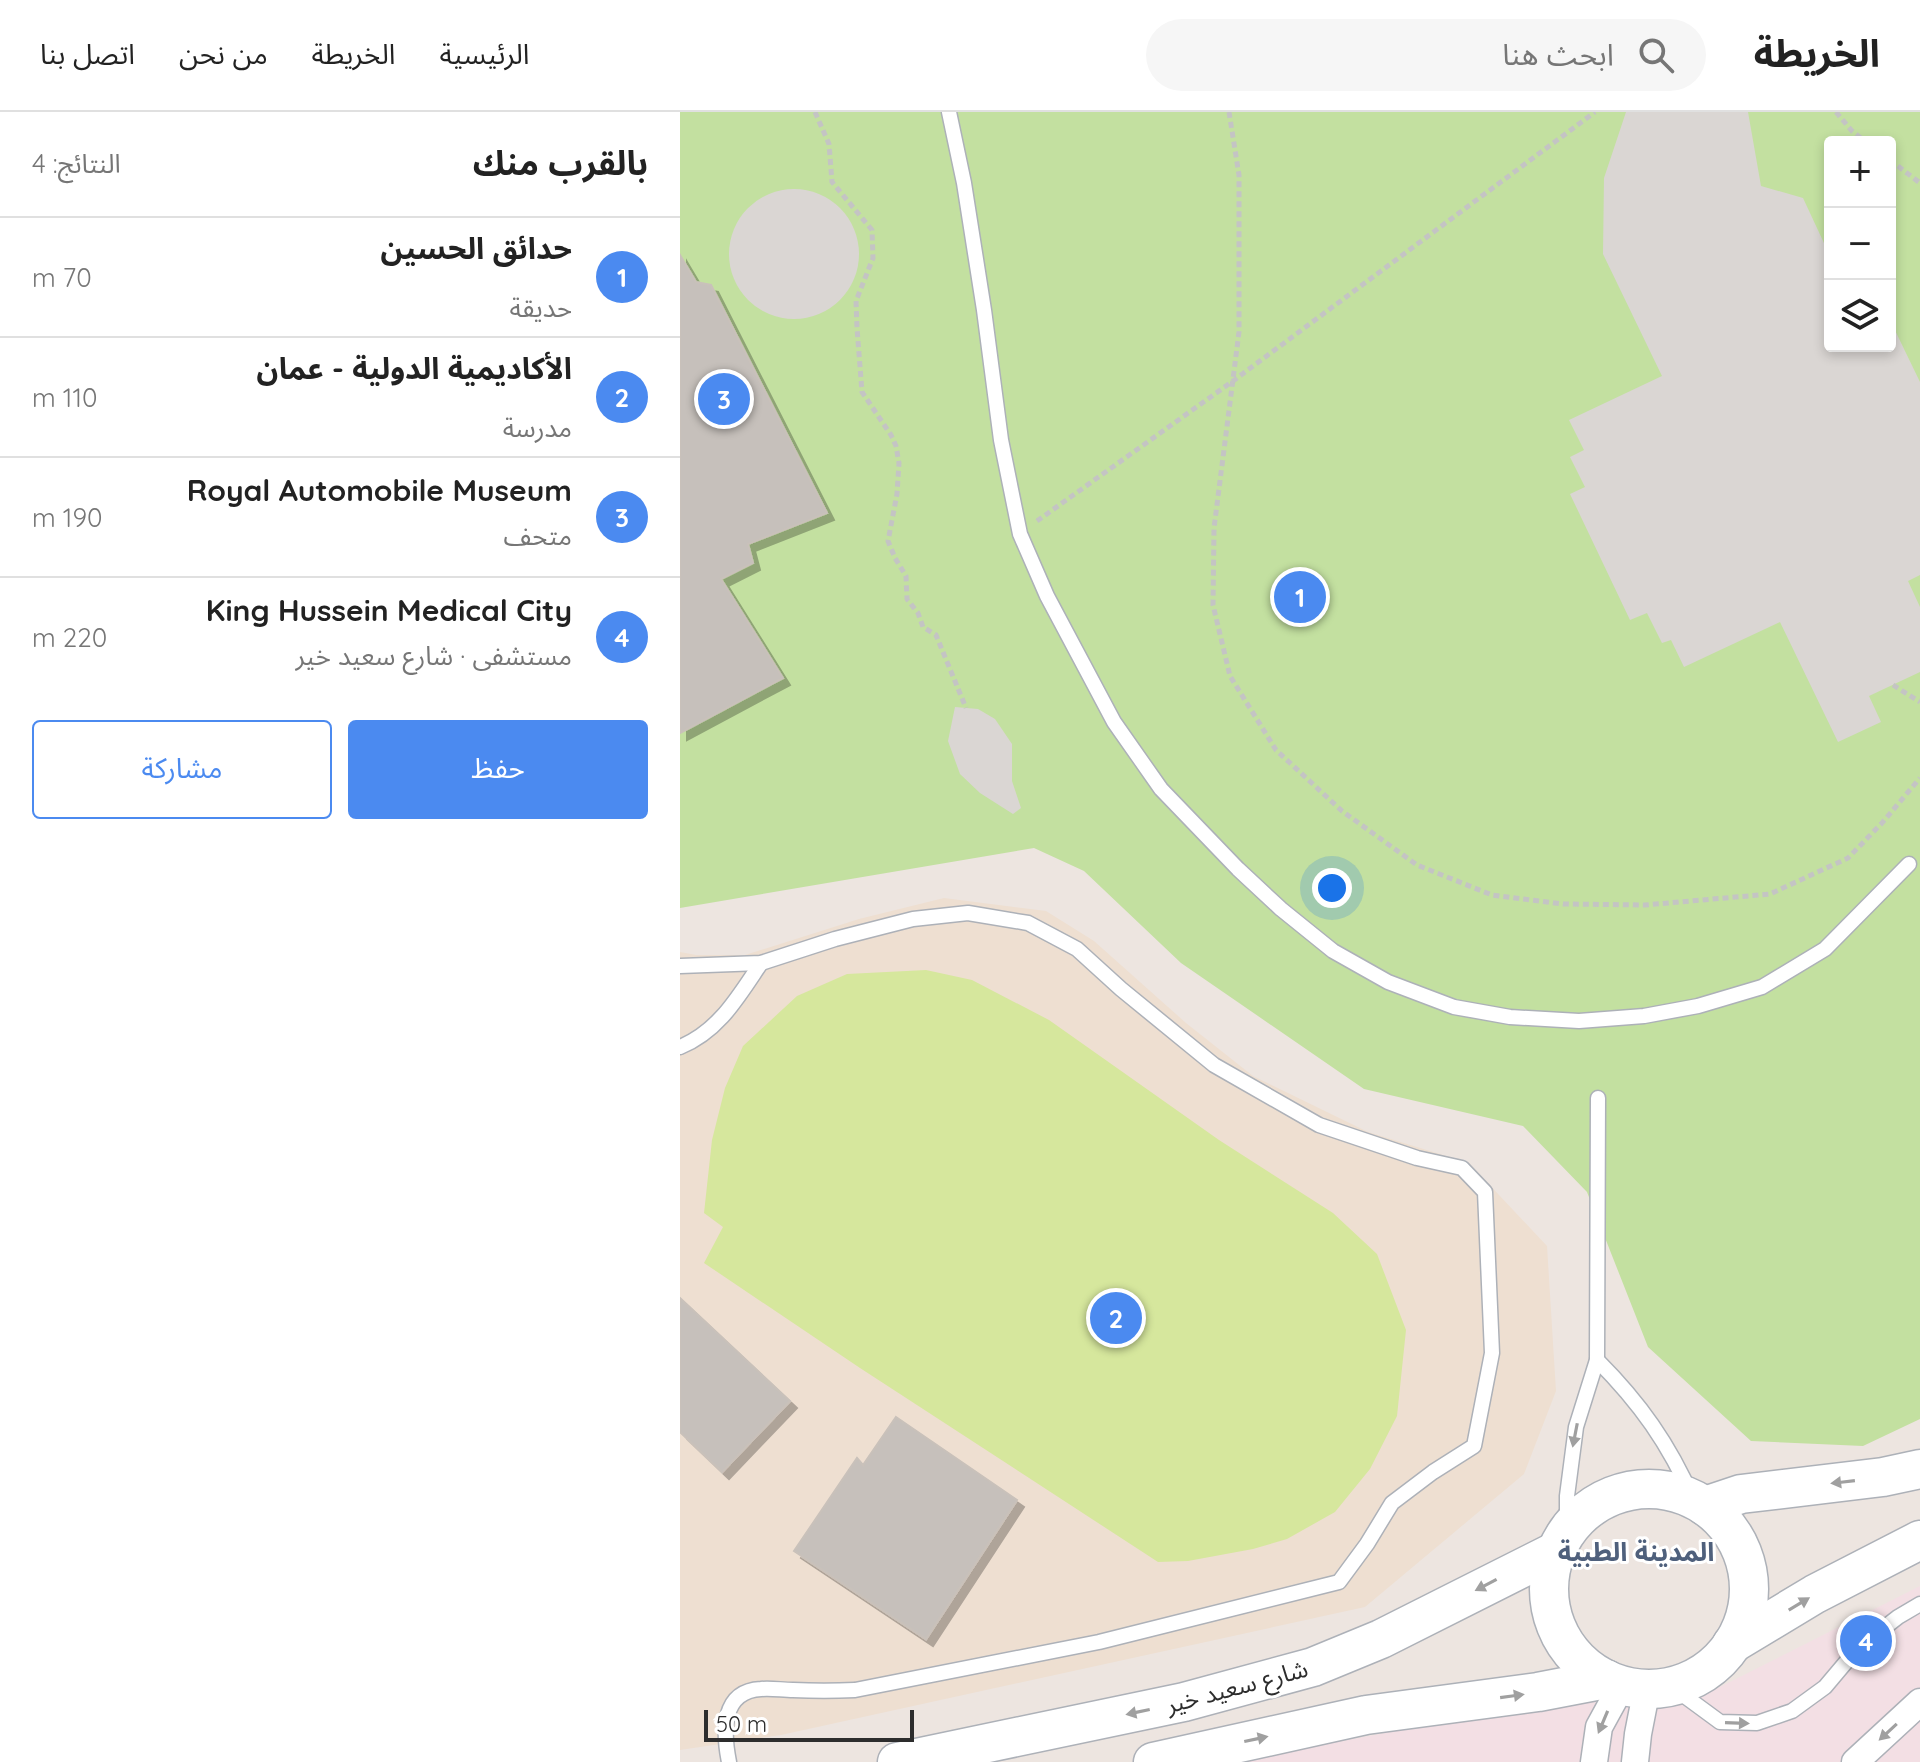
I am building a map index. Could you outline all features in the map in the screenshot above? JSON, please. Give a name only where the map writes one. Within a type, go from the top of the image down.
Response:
[{"type":"main road","points":[[1699,1503],[1741,1494],[1883,1477],[1920,1469]]},
{"type":"main road","points":[[1153,1762],[1366,1715],[1538,1692],[1636,1684],[1702,1673],[1732,1644],[1740,1629],[1746,1612],[1748,1576],[1737,1543],[1716,1514],[1699,1503],[1663,1490],[1640,1490],[1616,1495],[1589,1509],[1561,1541],[1551,1569],[1550,1607],[1564,1642],[1575,1657],[1590,1669],[1636,1684]]},
{"type":"main road","points":[[1732,1644],[1815,1594],[1920,1540]]},
{"type":"main road","name":"شارع سعيد خير","points":[[897,1762],[1184,1702],[1313,1667],[1394,1633],[1561,1541]]},
{"type":"street","points":[[1594,1762],[1599,1727],[1636,1684]]},
{"type":"street","points":[[1635,1762],[1638,1734],[1636,1684]]},
{"type":"street","points":[[1855,1762],[1920,1702]]},
{"type":"lane","points":[[949,112],[964,183],[1001,440],[1020,534],[1047,596],[1114,722],[1161,789],[1238,869],[1333,951],[1388,982],[1454,1007],[1510,1017],[1579,1021],[1644,1016],[1698,1006],[1762,987],[1825,949],[1909,864]]},
{"type":"lane","points":[[680,966],[761,963],[835,939],[913,919],[968,913],[1028,923],[1077,949],[1214,1065],[1319,1125],[1417,1158],[1462,1168],[1485,1192],[1492,1353],[1474,1446],[1392,1503],[1339,1582],[1099,1642],[855,1690],[759,1689],[741,1696],[729,1708],[725,1729],[729,1762]]},
{"type":"lane","points":[[680,1047],[695,1041],[727,1012],[761,963]]},
{"type":"lane","points":[[1561,1541],[1576,1427],[1597,1360],[1598,1098]]},
{"type":"lane","points":[[1597,1360],[1643,1410],[1699,1503]]},
{"type":"lane","points":[[1636,1684],[1720,1722],[1757,1723],[1792,1711],[1825,1687],[1857,1649],[1920,1604]]},
{"type":"path","points":[[815,112],[829,144],[832,182],[872,230],[873,258],[856,301],[857,328],[862,392],[891,435],[899,463],[888,541],[906,576],[907,599],[918,613],[923,627],[936,635],[966,708]]},
{"type":"path","points":[[1229,112],[1239,175],[1239,332],[1214,528],[1213,605],[1230,676],[1276,750],[1342,811],[1417,865],[1492,895],[1563,904],[1645,905],[1770,894],[1848,858],[1920,778]]},
{"type":"path","points":[[1020,534],[1233,381],[1595,112]]},
{"type":"path","points":[[1836,112],[1858,136]]},
{"type":"path","points":[[1896,165],[1920,183]]},
{"type":"path","points":[[1893,685],[1920,702]]},
{"type":"shaded area","points":[[1626,112],[1748,112],[1761,186],[1803,198],[1824,243],[1824,352],[1896,352],[1896,332],[1920,382],[1920,575],[1908,581],[1920,607],[1920,672],[1869,696],[1881,722],[1838,742],[1780,622],[1684,667],[1671,640],[1662,643],[1647,613],[1630,620],[1570,494],[1585,487],[1570,457],[1584,450],[1569,420],[1662,376],[1603,254],[1604,178]]},
{"type":"shaded area","points":[[794,189],[819,194],[840,208],[854,229],[859,254],[854,279],[840,300],[819,314],[794,319],[769,314],[748,300],[734,279],[729,254],[734,229],[748,208],[769,194]]},
{"type":"shaded area","points":[[955,707],[978,709],[995,719],[1012,744],[1012,781],[1021,808],[1013,814],[980,793],[960,774],[948,741]]},
{"type":"shaded area","points":[[944,898],[1046,911],[1094,941],[1186,1023],[1253,1076],[1368,1132],[1469,1163],[1547,1246],[1556,1391],[1524,1474],[1365,1607],[781,1735],[680,1750],[680,952],[745,955],[859,919]]},
{"type":"shaded area","points":[[1920,1586],[1920,1762],[1230,1762],[1555,1701],[1702,1696]]},
{"type":"green space","points":[[680,112],[1920,112],[1920,1419],[1863,1446],[1751,1441],[1648,1347],[1587,1192],[1523,1126],[1364,1089],[1181,963],[1084,871],[1034,848],[680,908]]},
{"type":"green space","points":[[926,970],[972,980],[1049,1020],[1219,1140],[1333,1213],[1377,1254],[1406,1330],[1397,1416],[1370,1469],[1335,1512],[1287,1539],[1253,1549],[1188,1561],[1158,1562],[704,1263],[723,1227],[704,1213],[712,1140],[725,1088],[743,1046],[797,996],[847,974]]},
{"type":"building","points":[[680,255],[696,282],[711,285],[827,513],[748,544],[753,563],[721,579],[783,678],[680,733]]},
{"type":"building","points":[[680,1298],[790,1401],[722,1472],[680,1432]]},
{"type":"building","points":[[896,1417],[1017,1500],[926,1639],[794,1551],[857,1458],[863,1465]]},
{"type":"place","name":"Royal Automobile Museum","points":[[724,399]]},
{"type":"place","name":"حدائق الحسين","points":[[1300,597]]},
{"type":"place","name":"الأكاديمية الدولية - عمان","points":[[1116,1318]]},
{"type":"place","name":"King Hussein Medical City","points":[[1866,1641]]},
{"type":"district","name":"المدينة الطبية","points":[[1636,1552]]}]
